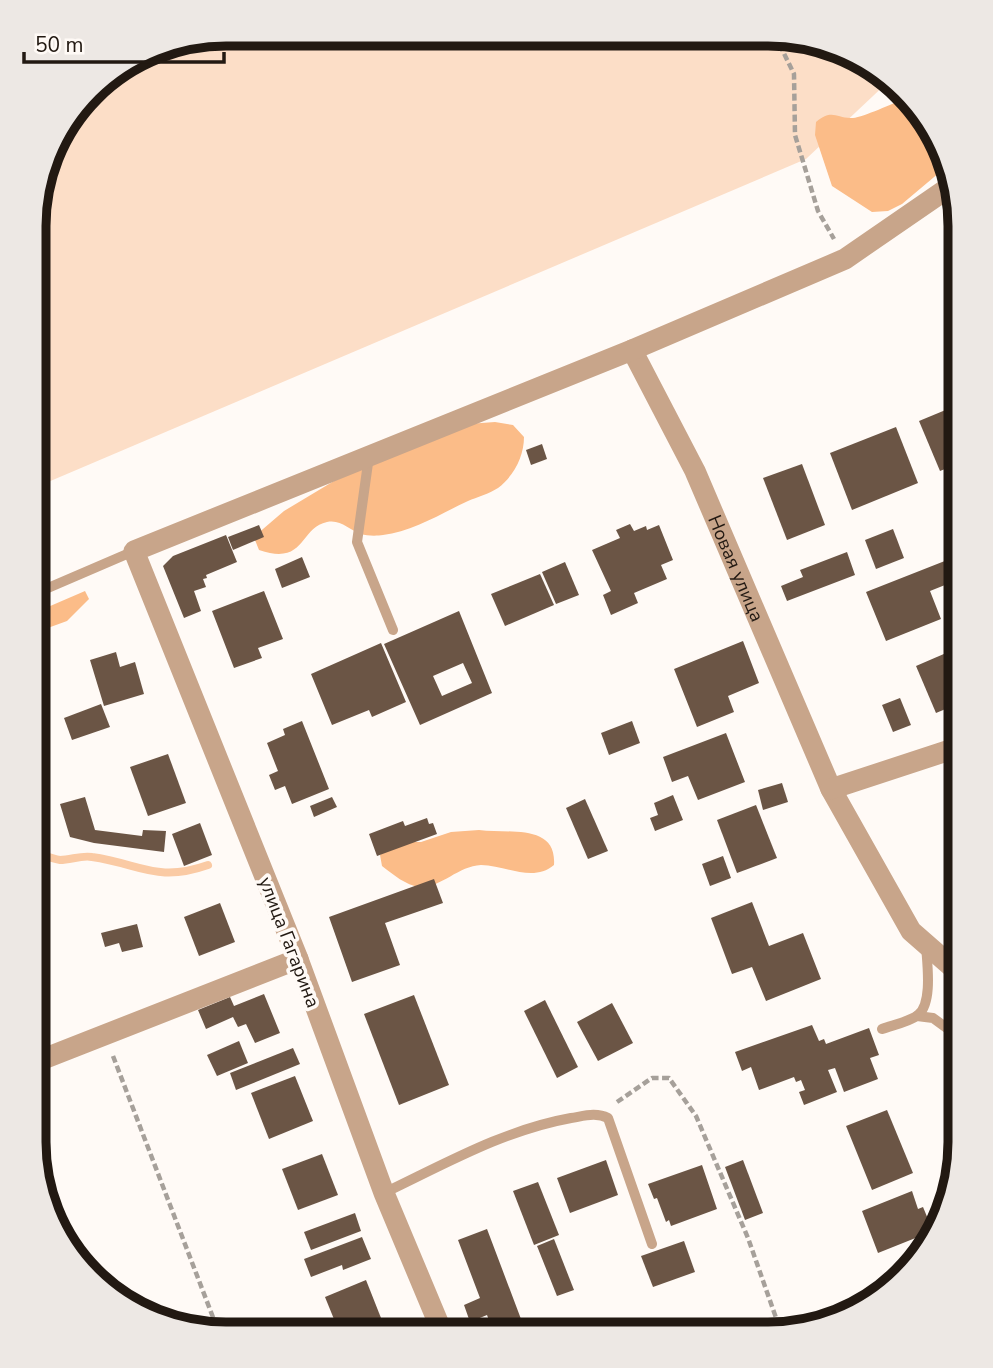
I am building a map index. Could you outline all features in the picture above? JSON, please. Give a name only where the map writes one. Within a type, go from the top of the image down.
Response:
[{"type":"street","points":[[134,551],[632,350],[845,259],[944,191]]},
{"type":"street","name":"Новая улица","points":[[632,350],[695,471],[831,789],[911,931],[947,963]]},
{"type":"street","name":"улица Гагарина","points":[[134,551],[298,959],[384,1193],[438,1322]]},
{"type":"street","points":[[831,789],[947,751]]},
{"type":"street","points":[[46,1058],[298,959]]},
{"type":"lane","points":[[369,456],[357,542],[393,630]]},
{"type":"lane","points":[[46,589],[134,551]]},
{"type":"lane","points":[[918,1016],[925,1007],[928,991],[926,945]]},
{"type":"lane","points":[[882,1028],[918,1016],[933,1018],[947,1028]]},
{"type":"lane","points":[[384,1193],[509,1133],[555,1121],[599,1114],[608,1118],[652,1244]]},
{"type":"path","points":[[781,47],[794,74],[794,135],[818,211],[845,259]]},
{"type":"path","points":[[104,1033],[215,1322]]},
{"type":"path","points":[[599,1114],[652,1078],[669,1078],[696,1116],[748,1238],[777,1322]]},
{"type":"shaded area","points":[[226,46],[791,47],[836,59],[882,87],[806,159],[46,483],[46,226],[47,202],[55,168],[70,136],[90,107],[126,76],[157,59],[202,47]]},
{"type":"shaded area","points":[[898,102],[929,146],[939,173],[902,204],[888,211],[872,212],[832,186],[815,135],[816,122],[827,116],[853,118]]},
{"type":"shaded area","points":[[495,422],[513,425],[524,437],[517,465],[509,478],[494,490],[416,526],[394,533],[366,535],[332,521],[311,531],[294,550],[274,554],[259,550],[256,535],[284,511],[334,481],[468,424]]},
{"type":"shaded area","points":[[85,591],[89,599],[67,621],[46,629],[46,608]]},
{"type":"shaded area","points":[[479,830],[528,833],[539,837],[548,842],[553,852],[554,865],[537,873],[473,866],[435,884],[420,887],[405,882],[382,866],[380,855],[386,849],[451,832]]},
{"type":"building","points":[[948,409],[948,468],[940,471],[919,421]]},
{"type":"building","points":[[896,427],[918,483],[852,510],[830,453]]},
{"type":"building","points":[[542,444],[547,459],[531,465],[526,450]]},
{"type":"building","points":[[802,464],[825,525],[787,540],[763,478]]},
{"type":"building","points":[[630,524],[634,531],[659,525],[673,560],[661,565],[667,579],[634,593],[638,603],[611,615],[603,595],[611,591],[592,550],[620,538],[616,530]]},
{"type":"building","points":[[259,525],[264,537],[233,550],[228,537]]},
{"type":"building","points":[[893,529],[904,558],[876,569],[865,540]]},
{"type":"building","points":[[226,535],[237,562],[206,575],[207,578],[203,579],[206,587],[194,591],[201,611],[184,618],[163,566],[173,556]]},
{"type":"building","points":[[847,552],[855,575],[787,601],[781,586],[803,577],[800,570]]},
{"type":"building","points":[[302,557],[310,577],[282,588],[275,569]]},
{"type":"building","points":[[948,560],[948,584],[930,591],[941,619],[886,641],[866,592]]},
{"type":"building","points":[[565,562],[579,595],[556,604],[542,572]]},
{"type":"building","points":[[540,574],[554,605],[505,626],[491,594]]},
{"type":"building","points":[[264,591],[283,639],[258,648],[262,658],[234,668],[212,611]]},
{"type":"building","points":[[459,611],[492,693],[420,725],[384,644]],"holes":[[[463,663],[472,683],[442,696],[433,676]]]},
{"type":"building","points":[[743,641],[759,683],[728,696],[734,712],[697,727],[674,669]]},
{"type":"building","points":[[381,643],[406,702],[372,717],[369,710],[332,725],[311,674]]},
{"type":"building","points":[[116,652],[120,667],[135,662],[144,694],[104,706],[90,660]]},
{"type":"building","points":[[948,652],[947,708],[936,713],[916,666]]},
{"type":"building","points":[[900,698],[911,725],[893,732],[882,705]]},
{"type":"building","points":[[101,704],[110,727],[72,740],[64,718]]},
{"type":"building","points":[[302,721],[329,789],[292,804],[285,786],[275,790],[269,775],[278,771],[267,743],[285,735],[283,729]]},
{"type":"building","points":[[632,721],[640,743],[609,755],[601,733]]},
{"type":"building","points":[[726,733],[745,782],[698,800],[688,776],[672,782],[663,757]]},
{"type":"building","points":[[168,754],[186,803],[148,816],[130,767]]},
{"type":"building","points":[[782,783],[788,802],[763,810],[758,790]]},
{"type":"building","points":[[673,795],[683,820],[655,831],[650,818],[658,815],[654,803]]},
{"type":"building","points":[[85,797],[95,830],[142,836],[143,830],[166,831],[164,852],[94,843],[70,837],[60,804]]},
{"type":"building","points":[[332,797],[337,807],[314,817],[310,806]]},
{"type":"building","points":[[585,799],[608,851],[588,859],[566,808]]},
{"type":"building","points":[[756,805],[777,858],[737,873],[717,820]]},
{"type":"building","points":[[427,818],[429,824],[433,823],[437,834],[377,856],[369,834],[403,821],[405,826]]},
{"type":"building","points":[[200,823],[212,855],[184,866],[172,834]]},
{"type":"building","points":[[723,856],[731,878],[710,886],[702,864]]},
{"type":"building","points":[[434,879],[443,903],[385,923],[400,965],[352,982],[329,917]]},
{"type":"building","points":[[752,902],[769,946],[803,933],[821,979],[766,1001],[752,967],[732,974],[711,918]]},
{"type":"building","points":[[220,903],[235,942],[199,956],[184,917]]},
{"type":"building","points":[[137,924],[143,947],[122,952],[119,943],[105,947],[101,933]]},
{"type":"building","points":[[264,994],[280,1033],[255,1043],[246,1024],[238,1027],[233,1017],[206,1029],[198,1010],[230,997],[234,1006]]},
{"type":"building","points":[[414,995],[449,1085],[399,1105],[364,1014]]},
{"type":"building","points":[[545,1000],[578,1067],[557,1078],[524,1011]]},
{"type":"building","points":[[612,1003],[633,1043],[598,1061],[577,1022]]},
{"type":"building","points":[[812,1025],[819,1041],[824,1039],[826,1044],[869,1028],[879,1055],[870,1058],[878,1079],[844,1092],[835,1068],[828,1070],[837,1092],[804,1105],[799,1092],[805,1090],[801,1080],[796,1082],[794,1077],[759,1090],[751,1067],[742,1071],[735,1052]]},
{"type":"building","points":[[239,1041],[248,1063],[217,1076],[207,1055]]},
{"type":"building","points":[[293,1048],[300,1064],[236,1090],[230,1073]]},
{"type":"building","points":[[295,1076],[313,1121],[269,1139],[251,1093]]},
{"type":"building","points":[[887,1110],[913,1173],[872,1190],[846,1126]]},
{"type":"building","points":[[322,1154],[338,1195],[298,1210],[282,1169]]},
{"type":"building","points":[[606,1160],[618,1195],[570,1213],[557,1178]]},
{"type":"building","points":[[743,1160],[763,1213],[745,1220],[725,1167]]},
{"type":"building","points":[[702,1165],[717,1209],[671,1226],[669,1220],[666,1222],[657,1198],[654,1199],[648,1184]]},
{"type":"building","points":[[538,1182],[559,1235],[534,1245],[513,1191]]},
{"type":"building","points":[[912,1191],[918,1209],[923,1207],[929,1222],[921,1236],[878,1253],[862,1211]]},
{"type":"building","points":[[355,1213],[361,1231],[311,1250],[304,1232]]},
{"type":"building","points":[[487,1229],[522,1322],[490,1322],[487,1315],[470,1322],[464,1305],[480,1298],[458,1240]]},
{"type":"building","points":[[362,1237],[371,1259],[343,1270],[342,1265],[311,1277],[304,1259]]},
{"type":"building","points":[[554,1239],[574,1290],[557,1296],[537,1246]]},
{"type":"building","points":[[684,1241],[695,1272],[653,1287],[641,1256]]},
{"type":"building","points":[[366,1280],[383,1322],[335,1322],[325,1297]]},
{"type":"waterway","points":[[46,856],[60,860],[92,857],[162,872],[190,870],[208,865]]}]
